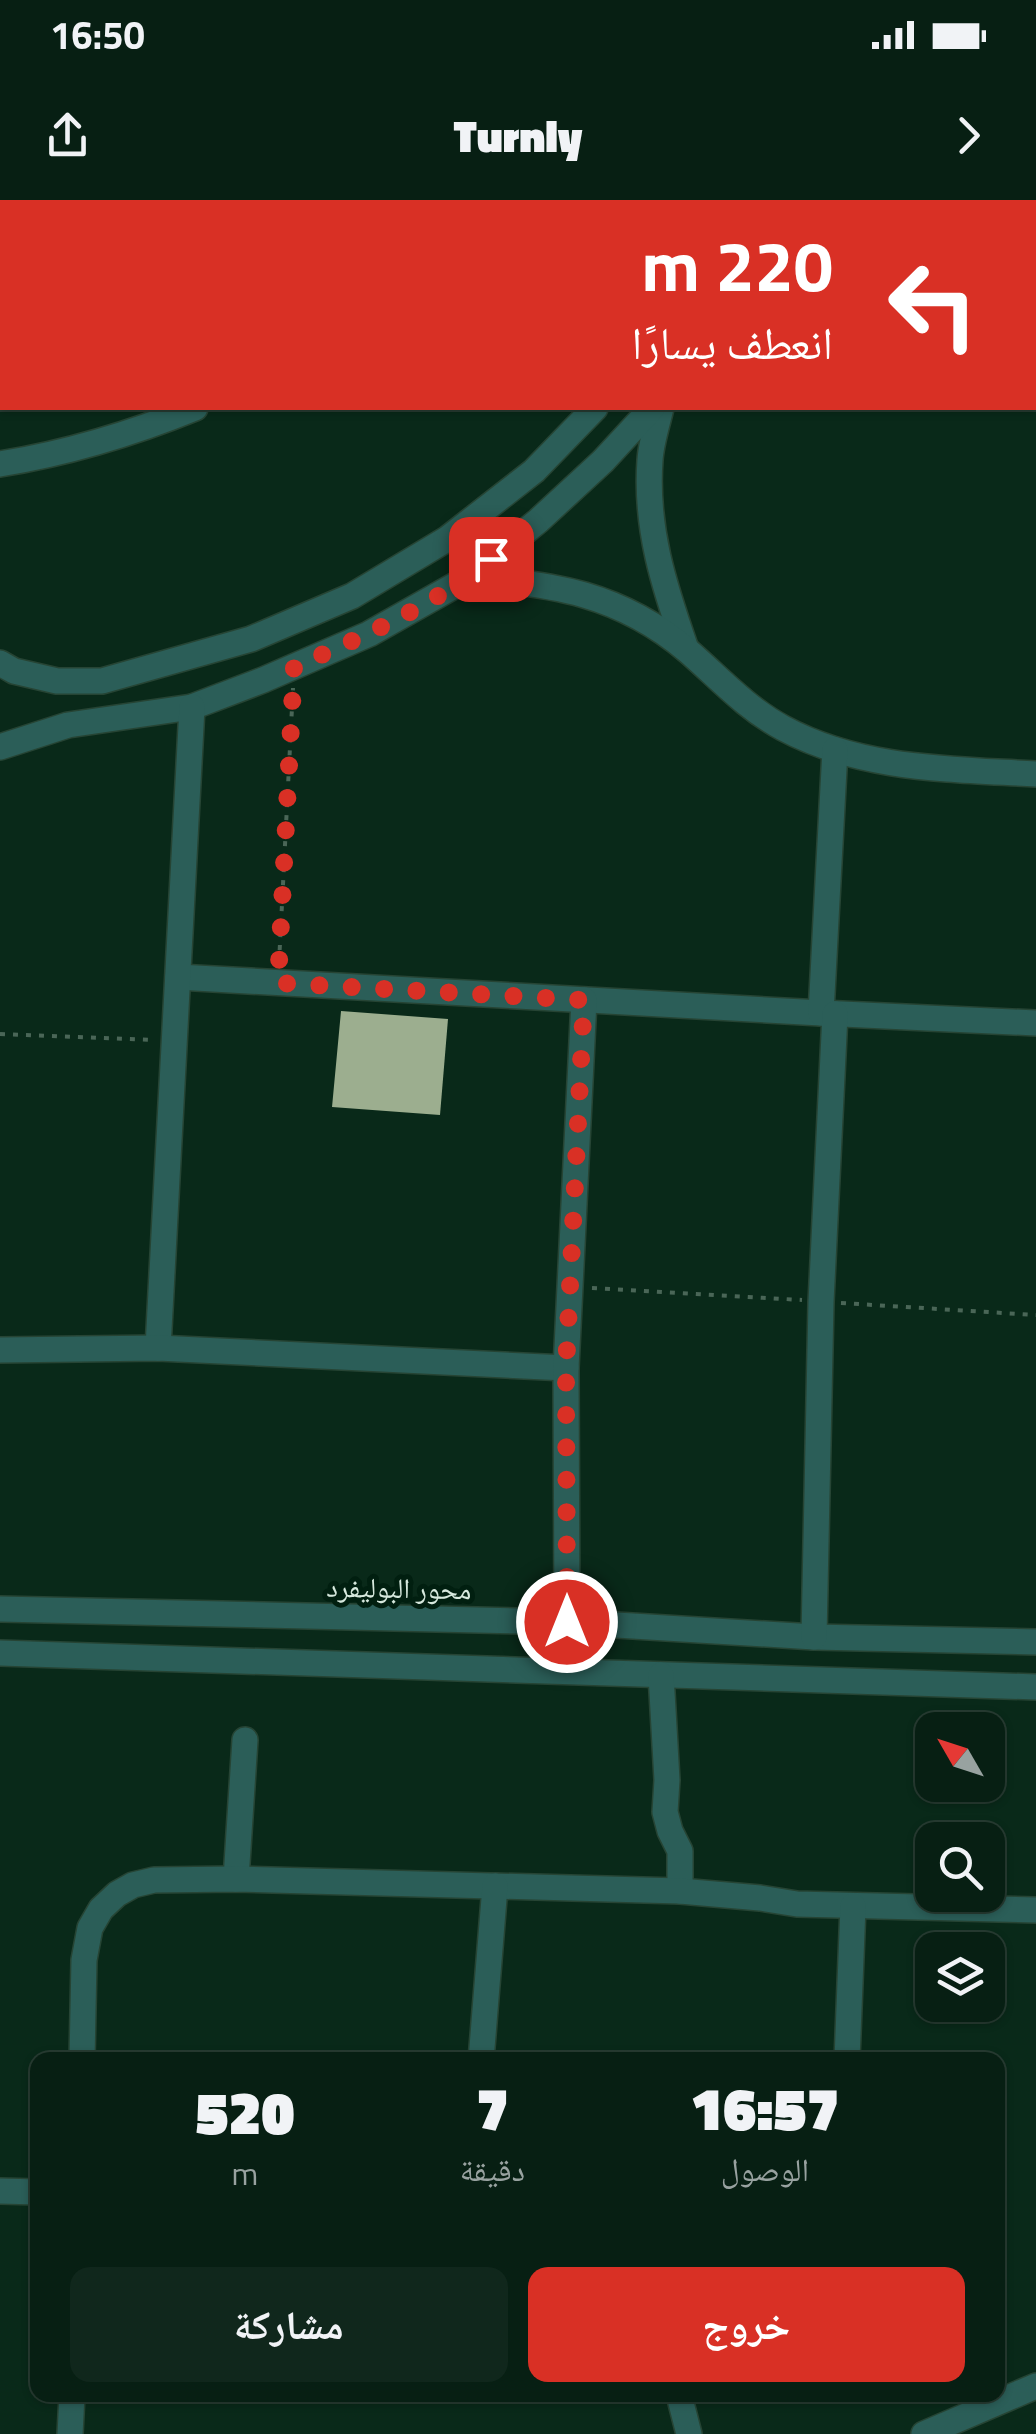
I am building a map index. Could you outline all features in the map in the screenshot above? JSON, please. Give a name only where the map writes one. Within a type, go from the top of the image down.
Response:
[{"type":"street","points":[[0,464],[53,455],[140,430],[189,410]]},
{"type":"street","points":[[0,663],[14,672],[58,682],[102,681],[252,640],[352,596],[447,539],[534,471],[593,410]]},
{"type":"street","points":[[0,747],[68,725],[192,707],[369,634],[468,578],[538,521],[650,410]]},
{"type":"street","points":[[661,410],[650,458],[650,522],[664,586],[686,649]]},
{"type":"street","points":[[468,578],[527,582],[584,594],[639,616],[686,649],[742,701],[782,727],[835,750],[870,760],[916,766],[1036,774]]},
{"type":"street","points":[[158,1348],[192,707]]},
{"type":"street","points":[[814,1637],[835,750]]},
{"type":"street","points":[[178,977],[1036,1023]]},
{"type":"street","points":[[567,1622],[566,1368],[584,1000]]},
{"type":"street","points":[[0,1350],[158,1348],[566,1368]]},
{"type":"street","name":"محور البوليفرد","points":[[0,1609],[567,1622],[814,1637],[1036,1642]]},
{"type":"street","points":[[0,1654],[1036,1687]]},
{"type":"street","points":[[661,1675],[668,1780],[665,1812],[680,1851],[680,1891]]},
{"type":"street","points":[[236,1880],[246,1740]]},
{"type":"street","points":[[82,2052],[84,1960],[90,1928],[101,1909],[117,1894],[154,1880],[680,1891],[798,1904],[1036,1910]]},
{"type":"street","points":[[482,2052],[496,1886]]},
{"type":"street","points":[[847,2052],[854,1906]]},
{"type":"street","points":[[0,2190],[30,2192]]},
{"type":"street","points":[[1005,2399],[1036,2386]]},
{"type":"street","points":[[70,2434],[72,2402]]},
{"type":"street","points":[[681,2402],[689,2434]]},
{"type":"street","points":[[924,2434],[999,2402]]},
{"type":"path","points":[[278,983],[294,667]]},
{"type":"path","points":[[0,1034],[174,1040]]},
{"type":"building","points":[[341,1011],[448,1019],[440,1115],[332,1107]]},
{"type":"route","points":[[491,559],[468,578],[369,634],[294,667],[278,983],[584,1000],[566,1368],[567,1622]]}]
